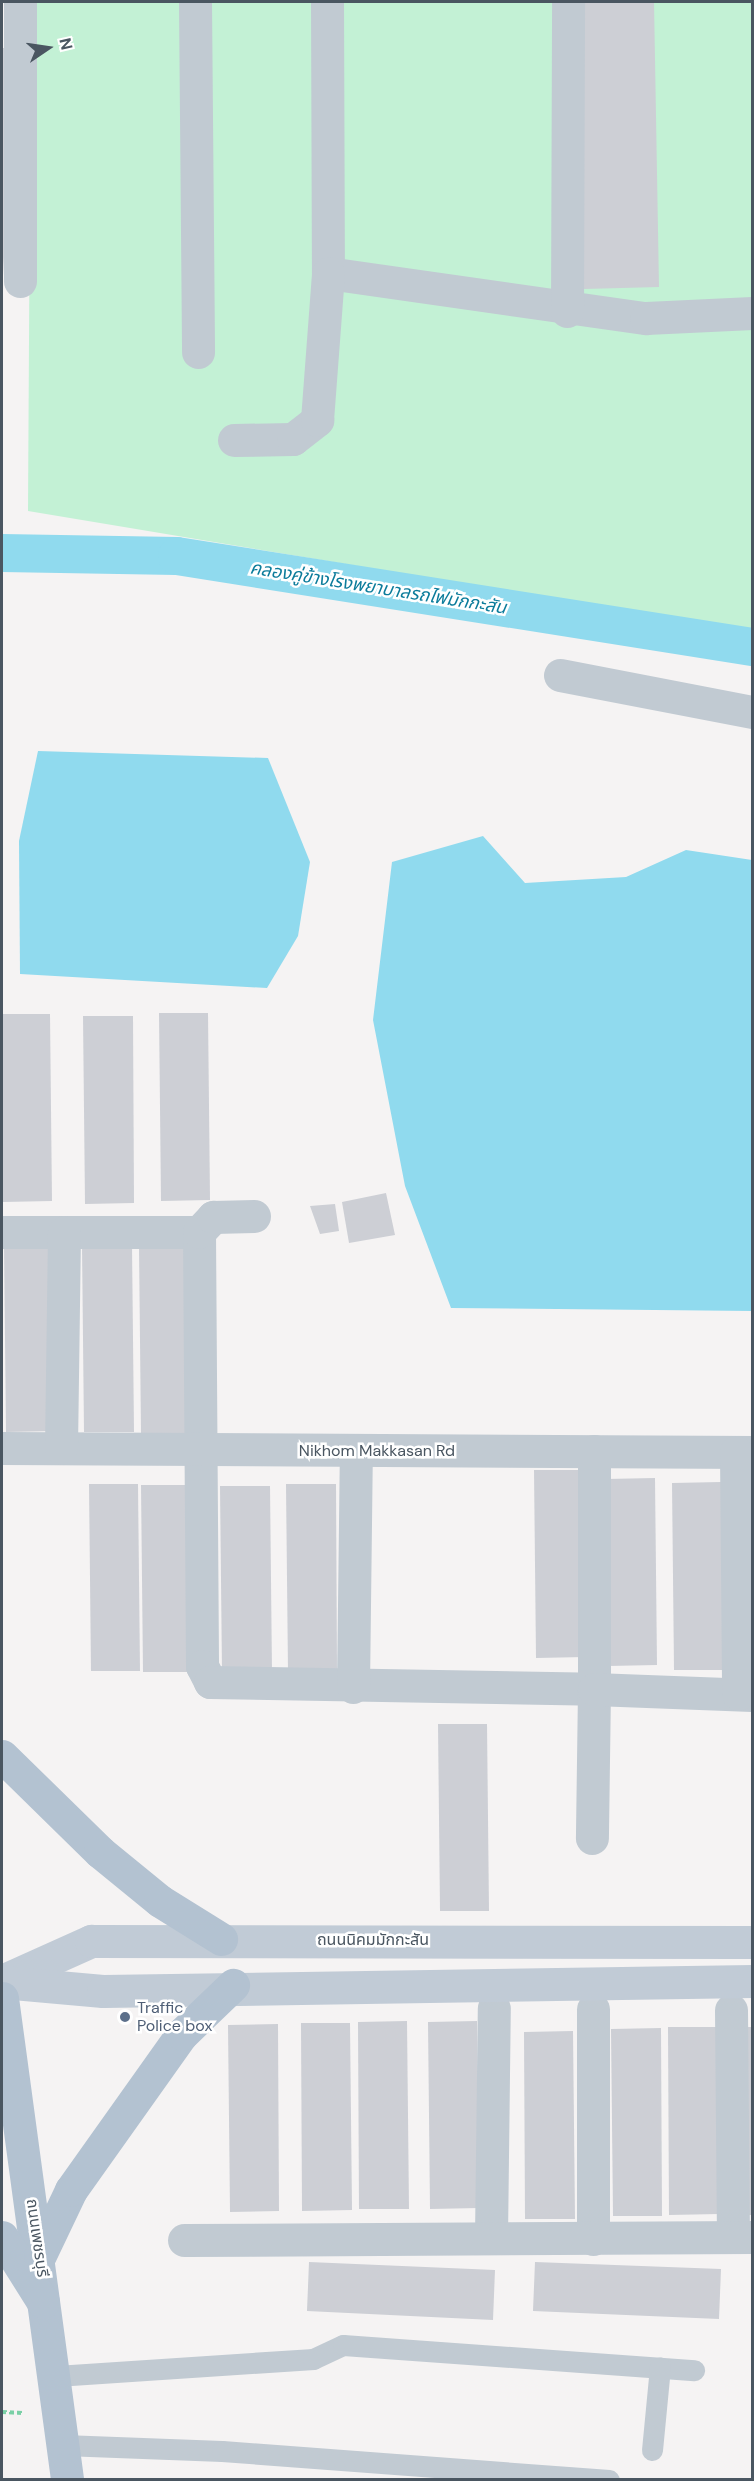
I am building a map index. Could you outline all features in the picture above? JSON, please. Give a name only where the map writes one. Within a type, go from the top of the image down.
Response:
[{"type":"main road","points":[[2,1756],[100,1852],[160,1901],[221,1939]]},
{"type":"main road","points":[[40,2255],[71,2190],[182,2034],[233,1985]]},
{"type":"main road","name":"ถนนเพชรบุรี","points":[[2,1998],[40,2255],[67,2480]]},
{"type":"main road","points":[[2,2237],[45,2306]]},
{"type":"street","points":[[20,2],[20,281]]},
{"type":"street","points":[[195,2],[198,352]]},
{"type":"street","points":[[234,440],[294,439],[317,420],[328,273],[327,2]]},
{"type":"street","points":[[567,310],[568,2]]},
{"type":"street","points":[[328,273],[567,310],[646,318],[753,313]]},
{"type":"street","points":[[560,675],[753,712]]},
{"type":"street","points":[[254,1216],[213,1217],[199,1232],[197,1451],[204,1676],[216,1684],[594,1689],[745,1695],[744,1452]]},
{"type":"street","points":[[2,1232],[199,1232]]},
{"type":"street","points":[[60,1448],[64,1232]]},
{"type":"street","name":"Nikhom Makkasan Rd","points":[[2,1448],[197,1451],[744,1452]]},
{"type":"street","points":[[353,1687],[356,1450]]},
{"type":"street","points":[[592,1838],[594,1451]]},
{"type":"street","name":"ถนนนิคมมักกะสัน","points":[[2,1981],[91,1941],[221,1939],[753,1942]]},
{"type":"street","name":"ถนนนิคมมักกะสัน","points":[[2,1981],[103,1991],[233,1985],[753,1981]]},
{"type":"street","points":[[491,2238],[494,2008]]},
{"type":"street","points":[[593,2009],[593,2239]]},
{"type":"street","points":[[184,2240],[743,2237],[731,2010]]},
{"type":"lane","points":[[56,2376],[313,2359],[343,2345],[694,2370]]},
{"type":"lane","points":[[652,2450],[660,2367]]},
{"type":"lane","points":[[63,2445],[222,2451],[609,2480]]},
{"type":"green space","points":[[31,2],[752,2],[752,632],[28,511]]},
{"type":"water","points":[[38,751],[268,758],[310,862],[298,936],[267,988],[20,974],[19,841]]},
{"type":"water","points":[[483,836],[525,883],[626,877],[686,850],[752,860],[752,1311],[451,1308],[405,1186],[373,1020],[392,862]]},
{"type":"building","points":[[579,2],[654,2],[659,287],[584,289]]},
{"type":"building","points":[[2,48],[15,48],[3,276],[2,276]]},
{"type":"building","points":[[159,1013],[208,1013],[210,1200],[161,1201]]},
{"type":"building","points":[[2,1014],[50,1014],[52,1201],[3,1202]]},
{"type":"building","points":[[83,1016],[133,1016],[134,1203],[85,1204]]},
{"type":"building","points":[[386,1193],[395,1235],[349,1243],[342,1202]]},
{"type":"building","points":[[335,1204],[339,1231],[320,1234],[310,1206]]},
{"type":"building","points":[[4,1244],[54,1244],[55,1431],[6,1432]]},
{"type":"building","points":[[82,1245],[132,1245],[134,1432],[84,1432]]},
{"type":"building","points":[[139,1246],[188,1246],[190,1433],[141,1433]]},
{"type":"building","points":[[534,1470],[583,1470],[585,1657],[536,1658]]},
{"type":"building","points":[[655,1478],[657,1665],[608,1666],[606,1479]]},
{"type":"building","points":[[721,1482],[723,1670],[674,1670],[672,1483]]},
{"type":"building","points":[[89,1484],[138,1484],[140,1671],[91,1671]]},
{"type":"building","points":[[286,1484],[336,1484],[337,1671],[288,1671]]},
{"type":"building","points":[[141,1485],[191,1485],[192,1672],[143,1672]]},
{"type":"building","points":[[220,1486],[270,1486],[272,1673],[222,1673]]},
{"type":"building","points":[[438,1724],[487,1724],[489,1911],[440,1911]]},
{"type":"building","points":[[407,2021],[409,2209],[359,2209],[358,2022]]},
{"type":"building","points":[[477,2021],[479,2208],[430,2209],[428,2022]]},
{"type":"building","points":[[301,2023],[350,2023],[352,2210],[302,2211]]},
{"type":"building","points":[[278,2024],[279,2211],[230,2212],[228,2025]]},
{"type":"building","points":[[668,2027],[717,2027],[719,2214],[669,2215]]},
{"type":"building","points":[[747,2027],[752,2027],[752,2215],[749,2215]]},
{"type":"building","points":[[661,2028],[662,2216],[613,2216],[611,2029]]},
{"type":"building","points":[[573,2031],[575,2219],[525,2219],[524,2032]]},
{"type":"building","points":[[309,2262],[495,2270],[493,2320],[307,2311]]},
{"type":"building","points":[[535,2262],[721,2269],[719,2319],[533,2311]]},
{"type":"waterway","name":"คลองคู่ข้างโรงพยาบาลรถไฟมักกะสัน","points":[[2,553],[177,556],[752,647]]},
{"type":"place","name":"Traffic Police box","points":[[125,2017]]}]
